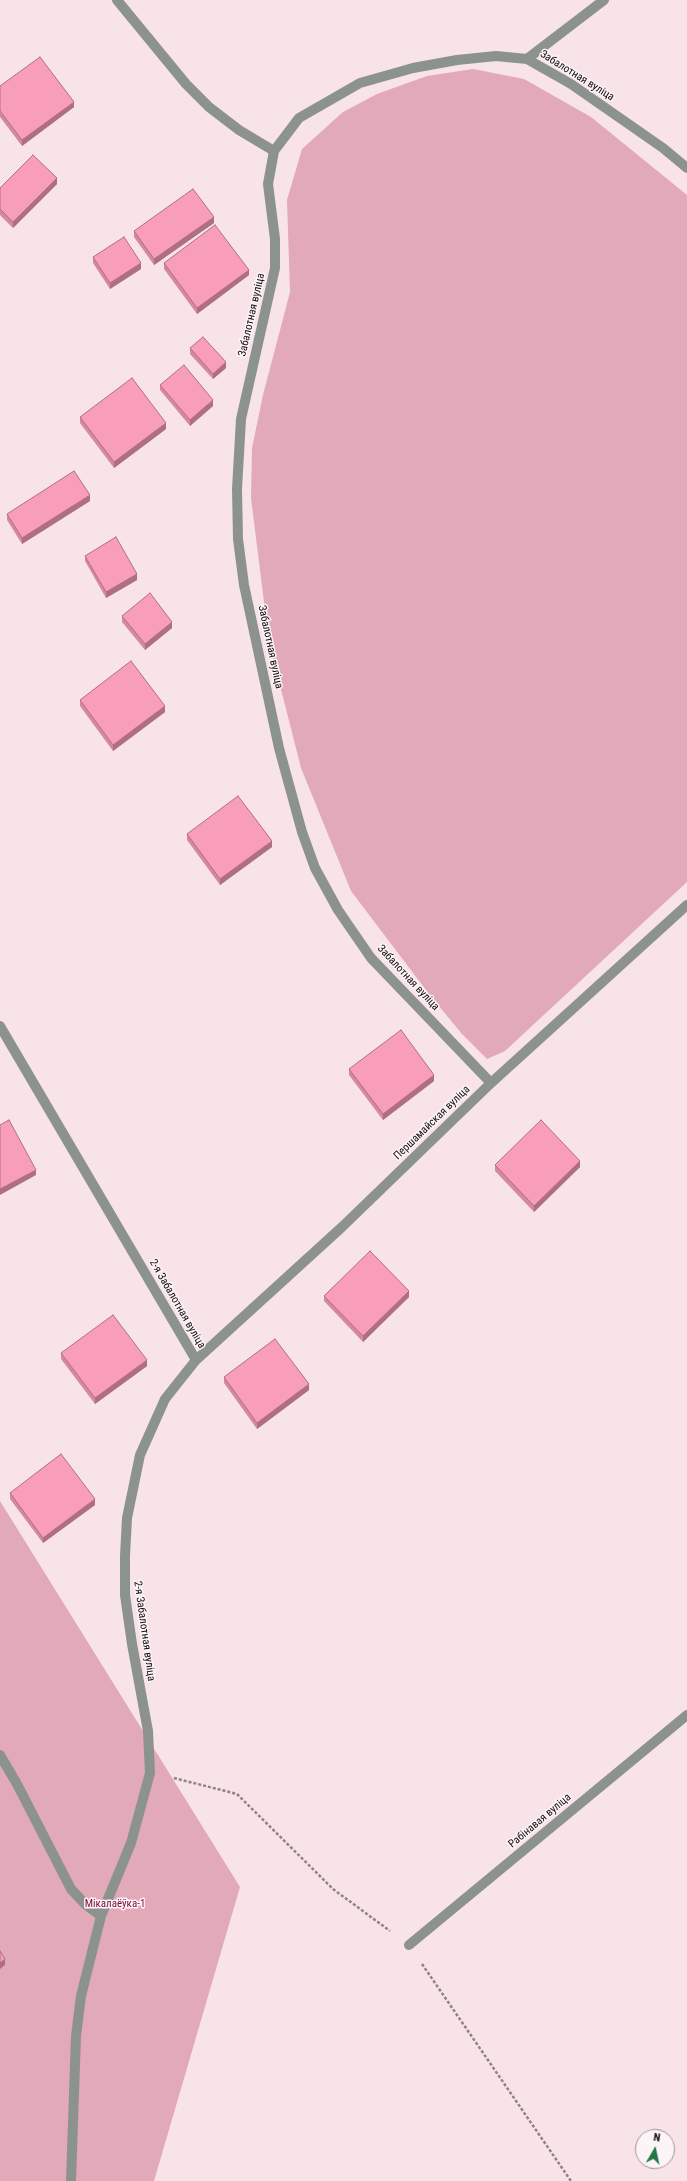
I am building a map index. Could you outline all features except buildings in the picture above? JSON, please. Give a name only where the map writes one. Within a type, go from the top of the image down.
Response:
[{"type":"street","points":[[117,0],[186,84],[209,107],[239,130],[274,151]]},
{"type":"street","points":[[527,59],[604,0]]},
{"type":"street","name":"Забалотная вуліца","points":[[491,1083],[371,958],[338,910],[315,868],[302,832],[279,748],[244,585],[238,539],[237,489],[241,419],[275,268],[275,239],[268,184],[274,151],[299,118],[360,83],[413,68],[457,60],[496,56],[527,59],[571,84],[617,115],[687,168]]},
{"type":"street","name":"Першамайская вуліца","points":[[196,1360],[342,1227],[491,1083],[687,905]]},
{"type":"street","name":"2-я Забалотная вуліца","points":[[0,1026],[196,1360],[165,1400],[152,1426],[140,1455],[127,1518],[125,1595],[132,1644],[148,1731],[150,1772],[131,1843],[101,1916],[81,1996],[76,2036],[71,2181]]},
{"type":"street","name":"Рабінавая вуліца","points":[[409,1945],[687,1715]]},
{"type":"street","points":[[0,1755],[17,1784],[71,1888],[85,1904],[101,1916]]},
{"type":"path","points":[[150,1772],[238,1794],[334,1889],[409,1945],[571,2181]]},
{"type":"green space","points":[[473,69],[524,79],[591,117],[687,195],[687,882],[505,1051],[487,1059],[462,1034],[429,994],[351,891],[301,768],[269,642],[251,498],[252,448],[263,395],[290,292],[287,200],[302,149],[343,112],[377,94],[427,76]]},
{"type":"green space","name":"Мікалаёўка-1","points":[[0,1501],[240,1887],[154,2181],[0,2181]]}]
